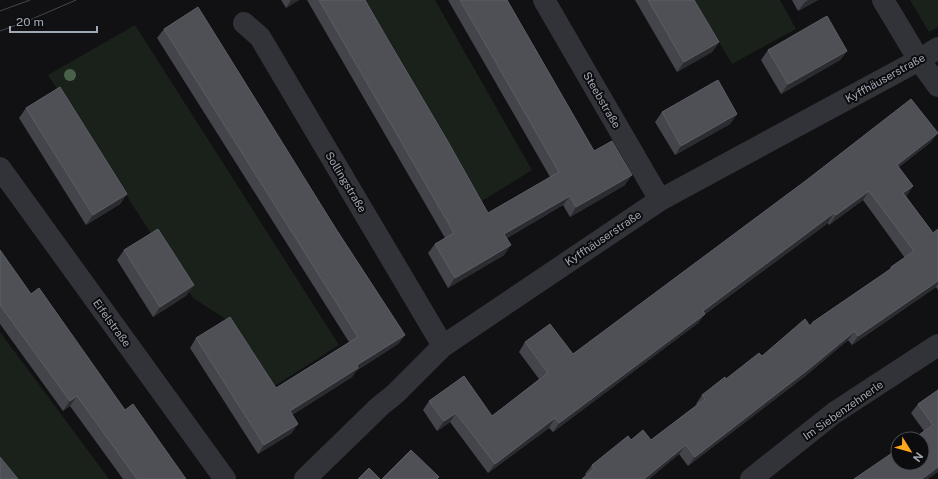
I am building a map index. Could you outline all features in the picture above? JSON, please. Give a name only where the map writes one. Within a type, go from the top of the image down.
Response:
[{"type":"street","name":"Steebstraße","points":[[544,0],[660,200]]},
{"type":"street","points":[[883,0],[919,60],[938,86]]},
{"type":"street","name":"Sollingstraße","points":[[244,23],[260,37],[443,346]]},
{"type":"street","name":"Kyffhäuserstraße","points":[[305,479],[380,406],[395,394],[443,346],[660,200],[919,60],[938,48]]},
{"type":"street","name":"Eifelstraße","points":[[0,168],[225,479]]},
{"type":"street","name":"Im Siebenzehnerle","points":[[752,479],[834,414],[938,345]]},
{"type":"shaded area","points":[[363,0],[435,0],[532,170],[482,201]]},
{"type":"shaded area","points":[[694,0],[780,0],[796,29],[732,64]]},
{"type":"shaded area","points":[[910,0],[938,0],[938,27],[929,32]]},
{"type":"shaded area","points":[[135,25],[339,345],[270,389],[224,318],[193,298],[48,75]]},
{"type":"shaded area","points":[[0,332],[109,479],[18,479],[0,459]]},
{"type":"building","points":[[319,0],[365,0],[488,213],[559,172],[460,0],[507,0],[594,151],[612,141],[632,175],[576,207],[570,196],[504,234],[511,245],[455,278],[435,244],[454,233]]},
{"type":"building","points":[[648,0],[694,0],[719,42],[684,62]]},
{"type":"building","points":[[198,7],[336,229],[405,335],[357,365],[358,368],[290,411],[298,424],[264,445],[196,338],[230,317],[276,388],[358,337],[164,29]]},
{"type":"building","points":[[827,16],[847,51],[788,84],[768,50]]},
{"type":"building","points":[[718,80],[737,114],[681,146],[662,112]]},
{"type":"building","points":[[60,87],[127,194],[93,215],[26,108]]},
{"type":"building","points":[[911,99],[938,133],[897,165],[913,186],[903,193],[933,233],[938,229],[938,281],[858,336],[855,331],[810,368],[695,457],[686,445],[644,479],[582,479],[594,469],[592,465],[628,436],[631,440],[643,430],[651,440],[705,399],[702,395],[725,377],[726,379],[759,353],[762,356],[805,319],[810,326],[813,322],[892,268],[891,267],[914,251],[869,191],[836,215],[834,213],[703,311],[705,314],[559,423],[555,418],[495,464],[456,413],[444,421],[429,401],[464,376],[492,416],[548,373],[525,342],[550,324],[573,354],[808,179]]},
{"type":"building","points":[[158,229],[194,285],[160,307],[124,250]]},
{"type":"building","points":[[0,250],[31,294],[39,288],[125,410],[133,404],[186,479],[137,479],[77,396],[70,401],[0,305]]},
{"type":"building","points":[[938,390],[938,467],[922,479],[854,479],[890,454],[890,471],[930,471],[930,431],[924,431],[933,425],[918,404]]},
{"type":"building","points":[[411,450],[439,477],[437,479],[382,479]]},
{"type":"building","points":[[0,457],[18,479],[0,479]]},
{"type":"building","points":[[369,468],[380,479],[358,479]]},
{"type":"tram line","points":[[0,11],[30,0]]},
{"type":"tram line","points":[[0,31],[76,0]]}]
